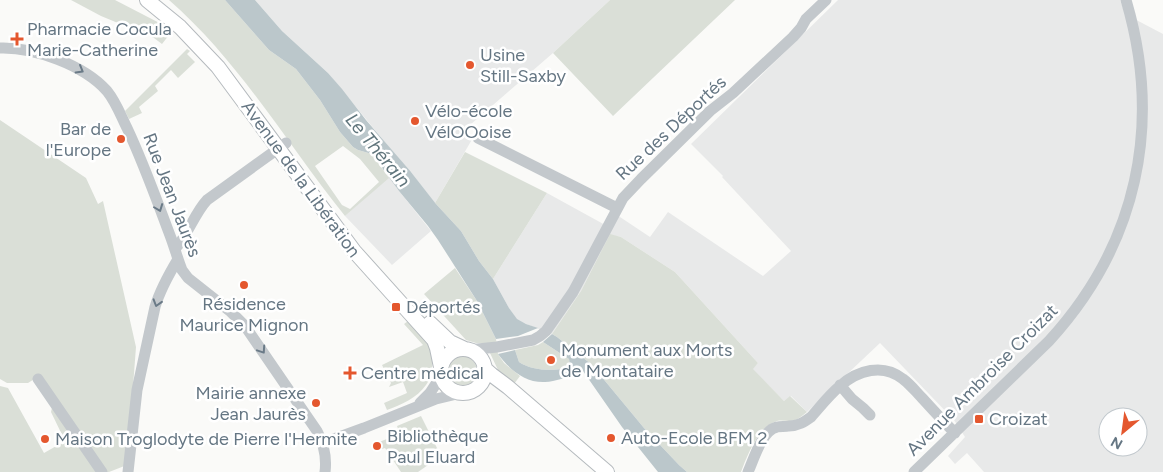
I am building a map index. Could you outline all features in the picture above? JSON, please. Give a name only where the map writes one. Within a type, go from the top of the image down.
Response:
[{"type":"main road","name":"Avenue de la Libération","points":[[147,0],[212,46],[233,72],[354,251],[434,340],[438,348],[441,372]]},
{"type":"main road","name":"Avenue de la Libération","points":[[162,0],[185,26]]},
{"type":"main road","name":"Avenue de la Libération","points":[[282,146],[375,263],[437,330],[450,342],[466,350]]},
{"type":"main road","points":[[484,365],[484,377],[478,387],[472,392],[461,393],[449,389],[443,382],[441,372],[443,361],[449,354],[455,350],[466,350],[477,354],[492,375],[607,472]]},
{"type":"main road","points":[[478,387],[487,385],[498,387],[523,400]]},
{"type":"street","name":"Rue des Déportés","points":[[466,350],[497,347],[536,339],[548,329],[573,292],[623,198],[710,111],[733,93],[793,37],[806,19],[826,0]]},
{"type":"street","name":"Avenue Ambroise Croizat","points":[[914,472],[1048,341],[1068,319],[1098,276],[1122,228],[1133,195],[1144,137],[1144,84],[1141,56],[1126,0]]},
{"type":"street","name":"Rue Jean Jaurès","points":[[0,48],[27,51],[68,64],[88,75],[106,90],[116,105],[136,147],[182,270],[188,278],[231,312],[245,326],[317,431],[323,443],[326,462],[325,472]]},
{"type":"street","points":[[478,138],[617,208]]},
{"type":"street","points":[[128,472],[137,390],[155,307],[180,242],[207,200],[282,146]]},
{"type":"street","points":[[484,365],[487,353],[497,347]]},
{"type":"street","points":[[748,472],[766,434],[774,428],[795,426],[806,421],[840,385],[856,374],[867,371],[879,370],[890,372],[900,377],[910,385],[955,433]]},
{"type":"street","points":[[413,408],[430,393],[441,372]]},
{"type":"street","points":[[38,379],[102,472]]},
{"type":"street","points":[[840,385],[870,415]]},
{"type":"street","points":[[323,443],[436,399],[461,393]]},
{"type":"shaded area","points":[[71,0],[115,0],[173,30],[162,44],[154,38],[101,16]]},
{"type":"shaded area","points":[[169,0],[225,0],[269,50],[296,69],[320,100],[340,132],[353,147],[372,154],[389,178],[345,216],[241,77],[195,24]],"holes":[[[343,146],[360,159],[379,182],[350,209],[342,205],[315,166]]]},
{"type":"shaded area","points":[[255,0],[610,0],[553,53],[463,131],[474,136],[435,203],[411,172],[396,187],[431,231],[392,265],[345,216],[403,164],[328,73],[282,31]]},
{"type":"shaded area","points":[[610,0],[735,0],[613,116],[553,53]]},
{"type":"shaded area","points":[[838,0],[1120,0],[1125,14],[1163,34],[1163,472],[984,472],[967,453],[955,464],[948,456],[965,437],[954,420],[880,343],[807,412],[791,396],[784,401],[752,369],[758,363],[675,272],[621,237],[610,235],[581,291],[552,334],[517,320],[493,279],[547,193],[607,226],[614,213],[650,237],[668,212],[763,276],[791,251],[723,176],[691,144]]},
{"type":"shaded area","points":[[187,49],[190,51],[187,54],[195,62],[178,78],[171,70],[155,86],[158,91],[139,107],[142,113],[129,119],[125,111]]},
{"type":"shaded area","points":[[0,120],[86,178],[98,204],[103,201],[136,347],[127,465],[109,472],[0,472],[0,386],[8,388],[44,453],[65,441],[51,412],[54,399],[39,376],[28,383],[7,383],[0,379]]},
{"type":"shaded area","points":[[465,152],[547,193],[493,279],[479,261],[461,231],[435,203]]},
{"type":"shaded area","points":[[610,234],[621,237],[675,272],[758,363],[753,369],[784,401],[790,396],[807,412],[792,421],[777,421],[765,428],[754,442],[741,472],[687,472],[644,428],[591,364],[552,334],[581,291]]},
{"type":"shaded area","points":[[455,268],[477,301],[496,339],[498,354],[504,363],[520,376],[514,384],[499,372],[487,343],[476,343],[466,340],[424,294]]},
{"type":"shaded area","points":[[408,321],[424,337],[431,348],[433,357],[431,374],[427,383],[418,394],[387,410],[384,403],[407,393],[403,382],[389,387],[391,383],[382,365],[423,345],[404,324]]},
{"type":"shaded area","points":[[543,342],[569,359],[568,368],[543,370],[519,362],[515,350],[538,345]]},
{"type":"shaded area","points":[[462,356],[473,360],[477,371],[473,382],[462,386],[451,382],[447,371],[451,360]]},
{"type":"shaded area","points":[[421,416],[441,456],[418,472],[401,472],[385,448],[382,449],[379,442],[400,434],[397,426]]},
{"type":"water","name":"Le Thérain","points":[[225,0],[255,0],[282,31],[328,73],[436,204],[461,231],[517,319],[538,328],[518,336],[496,339],[477,301],[438,240],[372,154],[353,147],[340,132],[320,100],[296,69],[269,50]]},
{"type":"water","points":[[552,334],[591,364],[644,428],[687,472],[658,472],[622,427],[583,371],[561,379],[538,382],[518,374],[498,354],[515,350],[519,362],[536,369],[556,370],[568,368],[570,365],[569,359],[543,342]]},
{"type":"place","name":"Pharmacie Cocula Marie-Catherine","points":[[17,39]]},
{"type":"place","name":"Usine Still-Saxby","points":[[470,65]]},
{"type":"place","name":"Vélo-école VélOOoise","points":[[415,121]]},
{"type":"place","name":"Bar de l'Europe","points":[[121,139]]},
{"type":"place","name":"Résidence Maurice Mignon","points":[[244,285]]},
{"type":"place","name":"Déportés","points":[[396,307]]},
{"type":"place","name":"Monument aux Morts de Montataire","points":[[551,360]]},
{"type":"place","name":"Centre médical","points":[[350,373]]},
{"type":"place","name":"Mairie annexe Jean Jaurès","points":[[316,403]]},
{"type":"place","name":"Croizat","points":[[979,419]]},
{"type":"place","name":"Auto-Ecole BFM 2","points":[[611,438]]},
{"type":"place","name":"Maison Troglodyte de Pierre l'Hermite","points":[[45,439]]},
{"type":"place","name":"Bibliothèque Paul Eluard","points":[[377,446]]}]
